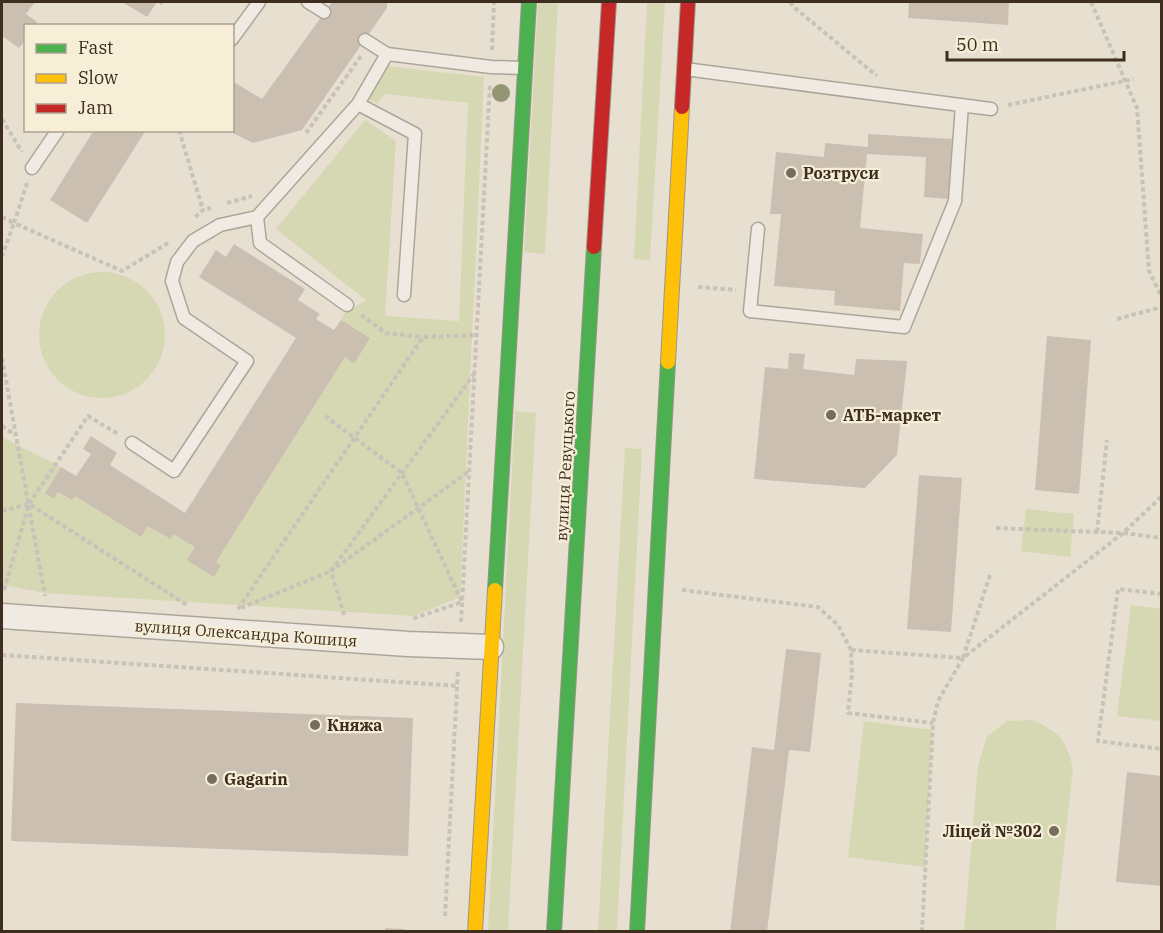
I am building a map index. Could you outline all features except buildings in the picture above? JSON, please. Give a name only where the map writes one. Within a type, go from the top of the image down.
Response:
[{"type":"street","points":[[475,932],[529,2]]},
{"type":"street","name":"вулиця Ревуцького","points":[[554,932],[609,2]]},
{"type":"street","points":[[637,932],[687,2]]},
{"type":"street","name":"вулиця Олександра Кошиця","points":[[2,616],[491,647]]},
{"type":"lane","points":[[234,36],[259,2]]},
{"type":"lane","points":[[308,2],[324,12]]},
{"type":"lane","points":[[367,41],[387,54],[491,67],[525,68]]},
{"type":"lane","points":[[132,442],[174,471],[247,361],[184,318],[172,281],[177,262],[193,241],[220,225],[257,217],[358,104],[387,54]]},
{"type":"lane","points":[[684,69],[991,109]]},
{"type":"lane","points":[[358,104],[415,134],[404,295]]},
{"type":"lane","points":[[758,229],[750,311],[904,327],[955,201],[962,105]]},
{"type":"lane","points":[[32,168],[57,132]]},
{"type":"lane","points":[[257,217],[260,243],[347,304]]},
{"type":"path","points":[[445,920],[494,2]]},
{"type":"path","points":[[790,2],[903,98]]},
{"type":"path","points":[[1091,2],[1137,108],[1149,271],[1161,297]]},
{"type":"path","points":[[303,136],[367,41]]},
{"type":"path","points":[[991,109],[1134,80]]},
{"type":"path","points":[[2,119],[32,168],[2,256]]},
{"type":"path","points":[[180,132],[203,210]]},
{"type":"path","points":[[223,204],[253,196]]},
{"type":"path","points":[[194,218],[203,210],[213,207]]},
{"type":"path","points":[[2,217],[122,271],[168,243]]},
{"type":"path","points":[[347,304],[386,333],[423,337],[476,335]]},
{"type":"path","points":[[1117,319],[1161,307]]},
{"type":"path","points":[[423,337],[238,609],[331,571],[469,471]]},
{"type":"path","points":[[2,358],[46,598]]},
{"type":"path","points":[[331,571],[474,373]]},
{"type":"path","points":[[4,590],[28,504],[88,416],[132,442]]},
{"type":"path","points":[[325,416],[402,473],[462,602]]},
{"type":"path","points":[[2,426],[16,435]]},
{"type":"path","points":[[1097,532],[1107,440]]},
{"type":"path","points":[[850,650],[963,658],[1123,533],[1161,496]]},
{"type":"path","points":[[2,512],[28,504],[187,605]]},
{"type":"path","points":[[996,528],[1123,533],[1161,538]]},
{"type":"path","points":[[331,571],[344,615]]},
{"type":"path","points":[[922,932],[933,723],[938,701],[963,658],[991,572]]},
{"type":"path","points":[[1161,594],[1118,589],[1098,741],[1161,749]]},
{"type":"path","points":[[682,590],[818,607],[838,625],[850,650],[852,674],[848,713],[933,723]]},
{"type":"path","points":[[2,655],[458,687]]},
{"type":"green space","points":[[538,2],[558,2],[545,254],[524,252]]},
{"type":"green space","points":[[647,2],[665,2],[650,260],[634,259]]},
{"type":"green space","points":[[387,66],[484,77],[460,597],[414,616],[45,593],[2,585],[2,437],[61,467],[45,492],[54,499],[58,492],[71,500],[75,496],[141,537],[148,526],[169,539],[173,534],[195,547],[188,560],[221,565],[216,562],[345,357],[354,363],[370,338],[341,320],[344,314],[366,300],[276,229],[365,120],[396,141],[385,316],[459,321],[468,103],[385,94],[377,104],[369,99]]},
{"type":"green space","points":[[102,272],[126,277],[146,291],[160,311],[165,335],[160,359],[146,379],[126,393],[102,398],[78,393],[58,379],[44,359],[39,335],[44,311],[58,291],[78,277]]},
{"type":"green space","points":[[515,411],[536,413],[508,931],[488,932]]},
{"type":"green space","points":[[625,448],[642,449],[617,931],[598,931]]},
{"type":"green space","points":[[1026,509],[1074,514],[1070,557],[1021,551]]},
{"type":"green space","points":[[1131,605],[1161,609],[1161,721],[1117,716]]},
{"type":"green space","points":[[1033,720],[1050,729],[1060,738],[1067,749],[1073,768],[1055,931],[964,931],[978,766],[987,736],[1007,721]]},
{"type":"green space","points":[[864,721],[932,730],[925,867],[848,857]]},
{"type":"traffic: fast","points":[[495,590],[529,2]]},
{"type":"traffic: fast","points":[[554,932],[594,247]]},
{"type":"traffic: fast","points":[[637,932],[668,362]]},
{"type":"traffic: slow","points":[[668,362],[682,107]]},
{"type":"traffic: slow","points":[[475,932],[495,590]]},
{"type":"traffic: jam","points":[[594,247],[609,2]]},
{"type":"traffic: jam","points":[[682,107],[688,2]]},
{"type":"place","name":"Розтруси","points":[[791,173]]},
{"type":"place","name":"АТБ-маркет","points":[[831,415]]},
{"type":"place","name":"Княжа","points":[[315,725]]},
{"type":"place","name":"Gagarin","points":[[212,779]]},
{"type":"place","name":"Ліцей №302","points":[[1054,831]]}]
